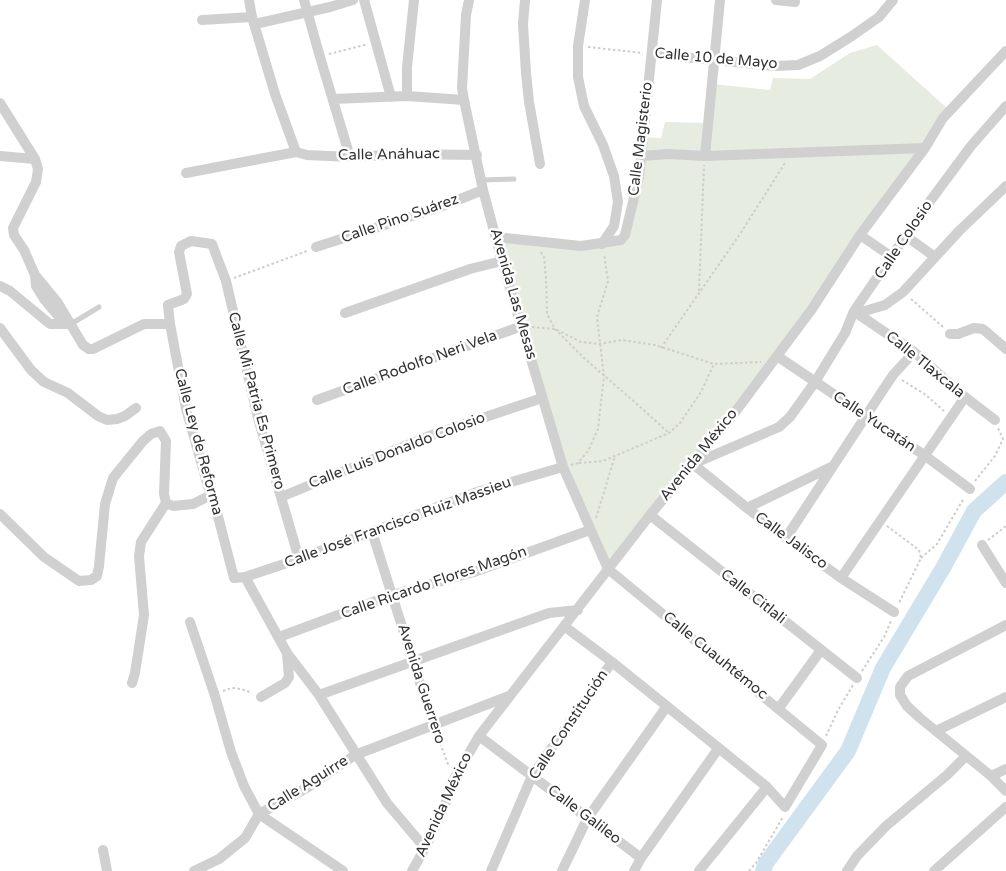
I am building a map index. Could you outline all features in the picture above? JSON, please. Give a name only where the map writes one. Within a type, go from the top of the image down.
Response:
[{"type":"street","points":[[249,0],[275,94],[298,153]]},
{"type":"street","points":[[304,0],[350,157]]},
{"type":"street","points":[[202,20],[254,20],[330,7],[353,0]]},
{"type":"street","points":[[364,0],[391,97]]},
{"type":"street","points":[[407,96],[407,67],[414,0]]},
{"type":"street","name":"Avenida Las Mesas","points":[[470,0],[466,15],[462,88],[483,185],[502,261],[563,467],[590,530]]},
{"type":"street","points":[[526,0],[523,24],[526,73],[540,164]]},
{"type":"street","points":[[585,0],[578,46],[578,78],[584,106],[603,145],[611,168],[618,202],[614,226],[602,244]]},
{"type":"street","name":"Calle Magisterio","points":[[496,237],[581,246],[621,240],[625,235],[639,178],[657,0]]},
{"type":"street","points":[[705,156],[720,0]]},
{"type":"street","points":[[776,0],[795,2]]},
{"type":"street","name":"Calle 10 de Mayo","points":[[652,54],[775,66],[798,64],[820,56],[852,36],[879,17],[893,0]]},
{"type":"street","name":"Avenida México","points":[[412,871],[426,848],[454,779],[479,736],[650,515],[733,415],[812,309],[860,235],[924,148],[949,110],[1006,51]]},
{"type":"street","points":[[333,99],[407,96],[464,100]]},
{"type":"street","points":[[0,102],[35,159],[38,169],[36,182],[13,228],[14,235],[24,250],[35,275],[36,286],[44,299],[68,324],[88,349],[93,349],[144,324],[170,324]]},
{"type":"street","name":"Calle Colosio","points":[[693,464],[779,427],[790,417],[815,382],[856,312],[925,208],[971,146],[1006,106]]},
{"type":"street","points":[[641,156],[669,154],[705,156],[924,148]]},
{"type":"street","name":"Calle Anáhuac","points":[[186,173],[298,153],[350,157],[406,154],[477,155]]},
{"type":"street","points":[[0,156],[35,159]]},
{"type":"street","name":"Calle Pino Suárez","points":[[316,247],[440,206],[483,185]]},
{"type":"street","points":[[856,312],[886,305],[903,292],[959,231],[1006,186]]},
{"type":"street","points":[[860,235],[892,257]]},
{"type":"street","points":[[906,236],[935,257]]},
{"type":"street","name":"Calle Mi Patria Es Primero","points":[[168,305],[184,299],[187,294],[179,252],[181,246],[191,241],[212,244],[226,281],[258,418],[298,559]]},
{"type":"street","points":[[345,313],[470,269],[502,261]]},
{"type":"street","points":[[0,286],[10,291],[50,324],[68,324]]},
{"type":"street","name":"Calle Ley de Reforma","points":[[168,305],[186,409],[211,498],[214,500],[239,578],[287,653],[318,695],[387,803],[426,848]]},
{"type":"street","name":"Calle Tlaxcala","points":[[856,312],[914,352],[965,397],[995,420]]},
{"type":"street","name":"Calle Rodolfo Neri Vela","points":[[317,400],[522,326]]},
{"type":"street","points":[[0,328],[31,370],[44,382],[68,393],[98,416],[107,420],[117,419],[136,408]]},
{"type":"street","points":[[950,334],[958,334],[974,328],[983,329],[1006,349]]},
{"type":"street","points":[[786,538],[865,415],[893,375],[914,352]]},
{"type":"street","name":"Calle Yucatán","points":[[777,356],[924,455],[970,489]]},
{"type":"street","points":[[841,578],[965,397]]},
{"type":"street","name":"Calle Luis Donaldo Colosio","points":[[281,496],[429,436],[542,398]]},
{"type":"street","points":[[0,514],[44,557],[79,581],[91,580],[97,576],[105,504],[113,478],[143,441],[151,434],[160,431],[166,441],[164,494],[166,503],[141,542],[139,556],[144,615],[132,683]]},
{"type":"street","name":"Calle Jalisco","points":[[693,464],[786,538],[841,578],[894,612]]},
{"type":"street","points":[[747,508],[832,466]]},
{"type":"street","name":"Calle José Francisco Ruiz Massieu","points":[[239,578],[298,559],[480,491],[563,467]]},
{"type":"street","points":[[166,503],[174,506],[193,504],[207,497],[211,498]]},
{"type":"street","name":"Calle Citlali","points":[[650,515],[857,678]]},
{"type":"street","points":[[590,530],[608,569]]},
{"type":"street","name":"Calle Ricardo Flores Magón","points":[[278,637],[392,595],[474,572],[590,530]]},
{"type":"street","name":"Avenida Guerrero","points":[[372,532],[433,724]]},
{"type":"street","points":[[982,545],[1006,583]]},
{"type":"street","name":"Calle Cuauhtémoc","points":[[608,569],[822,745]]},
{"type":"street","points":[[318,695],[548,613],[578,610]]},
{"type":"street","points":[[190,622],[237,769],[259,814],[342,871]]},
{"type":"street","points":[[1006,625],[908,676],[900,687],[900,695],[907,706],[991,776],[1006,791]]},
{"type":"street","points":[[564,626],[612,662],[767,787],[785,807],[822,745]]},
{"type":"street","points":[[778,708],[821,650]]},
{"type":"street","points":[[261,697],[285,683],[289,677],[287,653]]},
{"type":"street","name":"Calle Constitución","points":[[491,871],[532,776],[612,662]]},
{"type":"street","name":"Calle Aguirre","points":[[195,871],[220,859],[245,838],[259,814],[310,786],[355,755],[510,695]]},
{"type":"street","points":[[936,731],[1006,697]]},
{"type":"street","points":[[562,871],[587,819],[667,706]]},
{"type":"street","name":"Calle Galileo","points":[[479,736],[641,858]]},
{"type":"street","points":[[634,871],[641,858],[718,748]]},
{"type":"street","points":[[847,871],[857,856],[886,826],[966,756]]},
{"type":"street","points":[[991,776],[1006,769]]},
{"type":"street","points":[[699,871],[767,787]]},
{"type":"street","points":[[934,871],[1006,807]]},
{"type":"street","points":[[103,850],[107,871]]},
{"type":"lane","points":[[483,185],[514,180]]},
{"type":"lane","points":[[68,324],[99,307]]},
{"type":"path","points":[[320,57],[375,42]]},
{"type":"path","name":"Calle 10 de Mayo","points":[[578,46],[652,54]]},
{"type":"path","points":[[661,348],[740,234],[792,153]]},
{"type":"path","points":[[700,291],[705,156]]},
{"type":"path","points":[[536,241],[544,257],[547,314],[555,329],[604,376],[669,433]]},
{"type":"path","points":[[578,463],[588,451],[598,429],[604,376],[596,317],[608,281],[602,244]]},
{"type":"path","points":[[226,281],[316,247]]},
{"type":"path","points":[[903,292],[950,334]]},
{"type":"path","points":[[522,326],[555,329],[581,342],[599,344],[622,340],[655,345],[714,364],[759,363],[777,356]]},
{"type":"path","points":[[563,467],[578,463],[603,461],[669,433],[680,423],[701,392],[714,364]]},
{"type":"path","points":[[893,375],[926,395],[951,417]]},
{"type":"path","points":[[590,530],[596,517],[615,456]]},
{"type":"path","points":[[880,521],[919,550]]},
{"type":"path","points":[[982,545],[1006,526]]},
{"type":"path","points":[[822,745],[838,710],[857,678]]},
{"type":"path","points":[[215,696],[224,690],[232,688],[242,689],[261,697]]},
{"type":"path","name":"Avenida Guerrero","points":[[433,724],[454,779]]},
{"type":"path","points":[[749,871],[756,863],[783,818],[785,807]]},
{"type":"shaded area","points":[[877,45],[949,110],[812,309],[608,569],[563,467],[496,237],[581,246],[625,235],[642,137],[661,138],[665,122],[708,123],[712,84],[770,90],[773,78],[810,79],[850,53]]},
{"type":"waterway","points":[[763,871],[766,863],[848,751],[883,668],[943,568],[974,511],[1006,482]]}]
